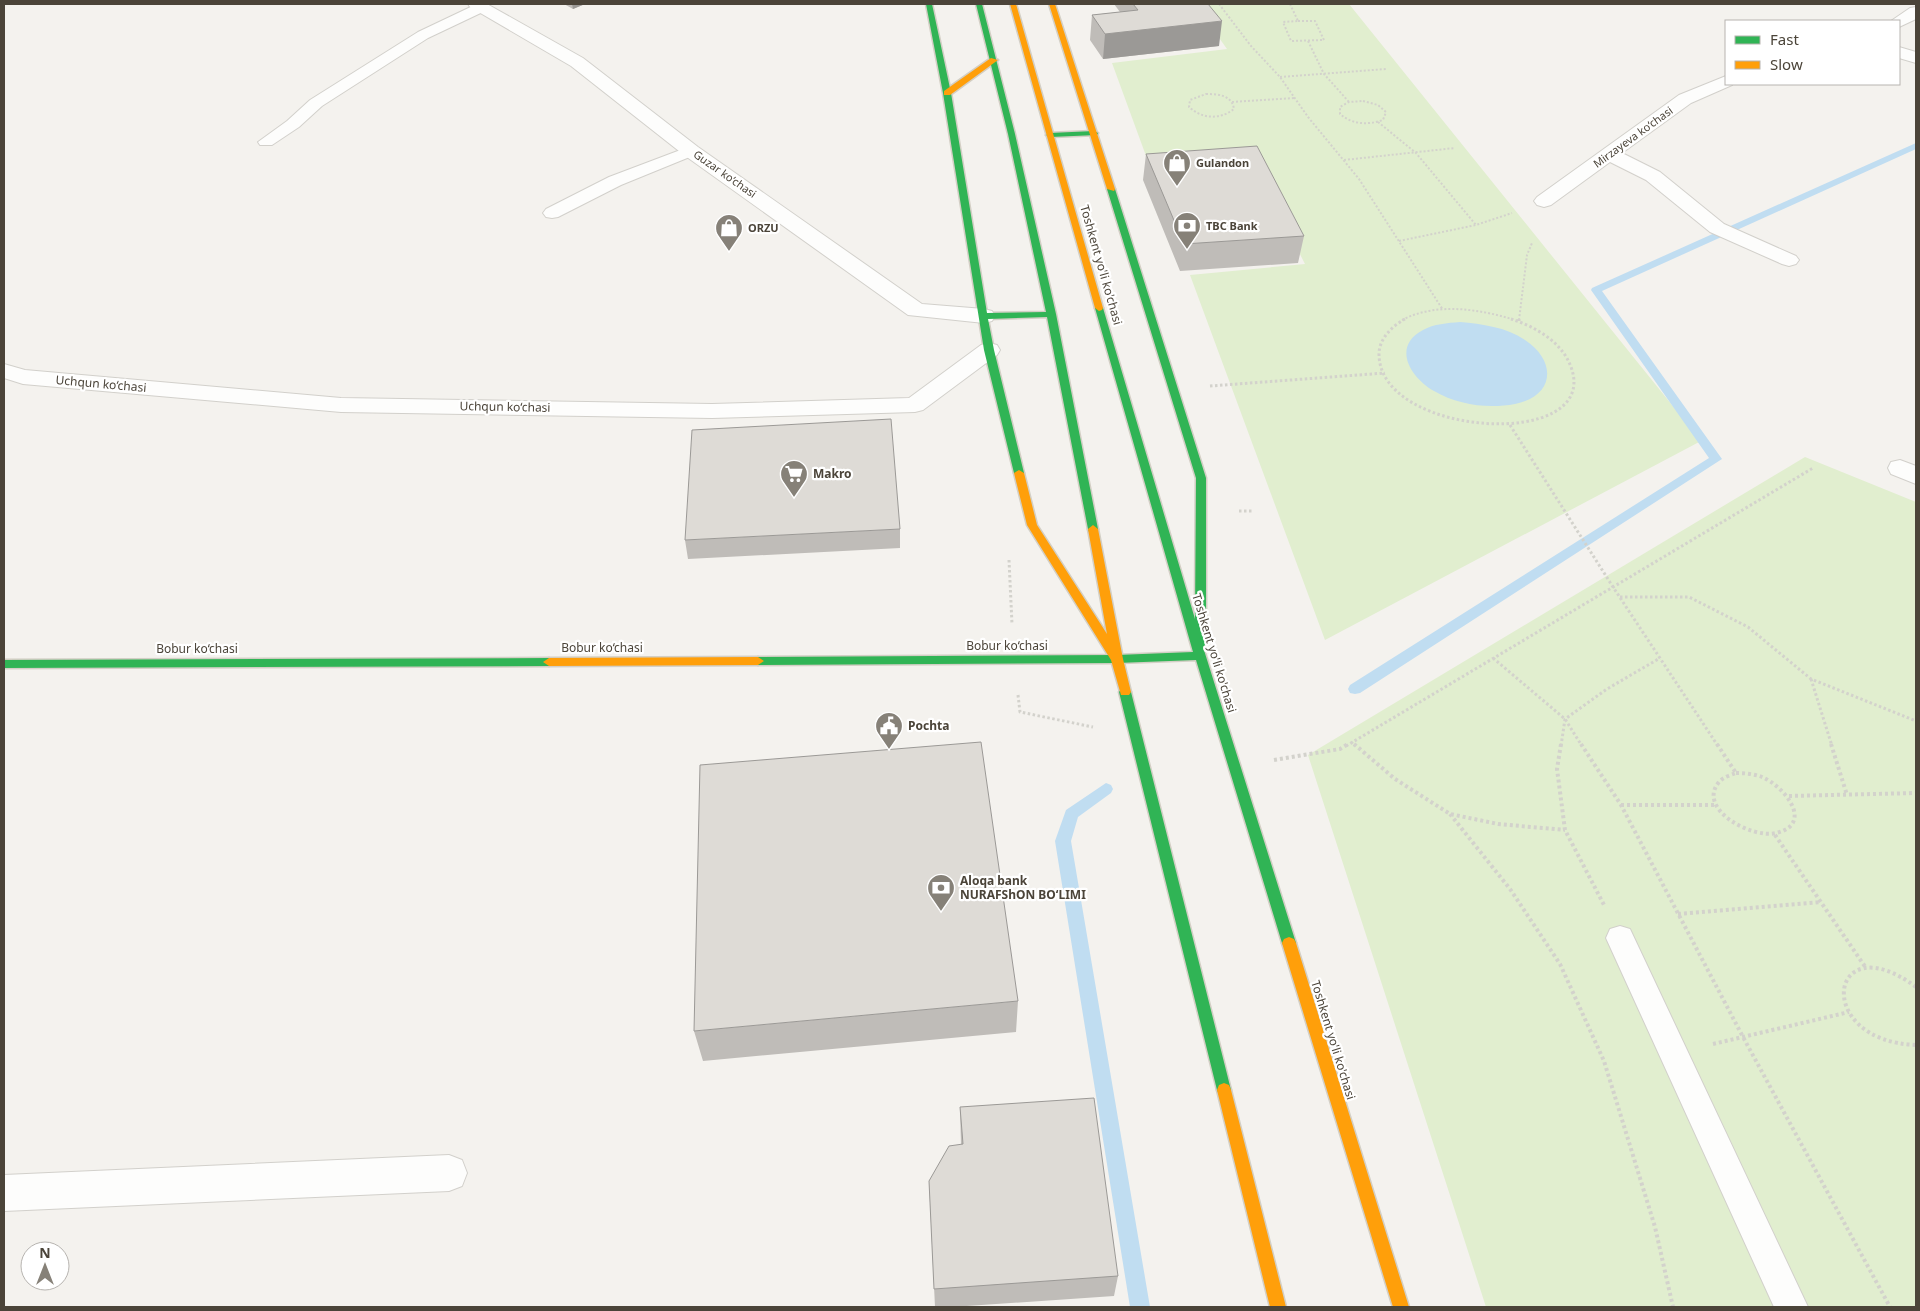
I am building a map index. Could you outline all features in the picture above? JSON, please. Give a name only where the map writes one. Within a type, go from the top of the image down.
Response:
[{"type":"main road","points":[[929,4],[947,93],[989,350],[1032,525],[1117,659]]},
{"type":"main road","points":[[979,4],[994,60],[1052,314],[1117,659],[1278,1307]]},
{"type":"main road","name":"Toshkent yo'li ko'chasi","points":[[1013,4],[1200,656],[1401,1307]]},
{"type":"main road","points":[[1052,4],[1201,478],[1200,656]]},
{"type":"main road","points":[[947,93],[994,60]]},
{"type":"main road","points":[[1050,135],[1094,133]]},
{"type":"main road","points":[[984,316],[1052,314]]},
{"type":"main road","name":"Bobur ko‘chasi","points":[[4,664],[1117,659],[1200,656]]},
{"type":"street","name":"Guzar ko‘chasi","points":[[479,5],[577,62],[692,151],[916,310],[984,316]]},
{"type":"street","points":[[1900,21],[1916,12]]},
{"type":"street","points":[[1900,52],[1916,58]]},
{"type":"street","name":"Mirzayeva ko‘chasi","points":[[1544,201],[1685,98],[1725,80]]},
{"type":"street","points":[[1609,154],[1653,176],[1717,228],[1789,260]]},
{"type":"street","name":"Uchqun ko‘chasi","points":[[4,371],[23,378],[341,405],[712,411],[915,405],[989,350]]},
{"type":"street","points":[[4,1193],[449,1173]]},
{"type":"lane","points":[[266,142],[293,124],[316,103],[423,35],[479,5]]},
{"type":"lane","points":[[552,213],[615,181],[692,151]]},
{"type":"lane","points":[[1620,938],[1792,1307]]},
{"type":"path","points":[[1219,4],[1251,46],[1280,77],[1359,179],[1443,310]]},
{"type":"path","points":[[1290,4],[1298,21]]},
{"type":"path","points":[[1298,21],[1315,21],[1324,40],[1291,41],[1283,22],[1298,21]]},
{"type":"path","points":[[1308,40],[1324,74],[1348,102]]},
{"type":"path","points":[[1280,77],[1386,69]]},
{"type":"path","points":[[1232,102],[1234,109],[1231,112],[1218,116],[1197,114],[1189,107],[1188,103],[1193,97],[1206,94],[1221,96],[1232,102],[1295,98]]},
{"type":"path","points":[[1348,102],[1371,103],[1383,109],[1386,116],[1378,122],[1364,124],[1343,118],[1340,114],[1340,107],[1348,102]]},
{"type":"path","points":[[1378,122],[1416,153],[1476,225]]},
{"type":"path","points":[[1343,160],[1455,148]]},
{"type":"path","points":[[1399,241],[1476,225],[1544,201]]},
{"type":"path","points":[[1519,321],[1527,255],[1532,243]]},
{"type":"path","points":[[1456,309],[1488,312],[1519,321],[1546,336],[1565,353],[1575,373],[1574,392],[1561,408],[1539,420],[1510,425],[1477,424],[1444,416],[1415,403],[1393,386],[1380,367],[1378,348],[1386,332],[1403,319],[1426,311],[1456,309]]},
{"type":"path","points":[[1209,386],[1384,373]]},
{"type":"path","points":[[1510,425],[1599,566],[1736,773]]},
{"type":"path","points":[[1234,765],[1340,749],[1813,468]]},
{"type":"path","points":[[1620,597],[1689,597],[1748,627],[1810,679],[1916,721]]},
{"type":"path","points":[[1494,658],[1565,719],[1622,805],[1743,1037],[1890,1307]]},
{"type":"path","points":[[1620,938],[1565,830],[1557,769],[1565,719],[1607,689],[1660,658]]},
{"type":"path","points":[[1810,679],[1847,795]]},
{"type":"path","points":[[1351,742],[1395,779],[1450,814],[1510,889],[1560,964],[1604,1061],[1655,1227],[1673,1307]]},
{"type":"path","points":[[1749,773],[1775,784],[1788,796],[1793,804],[1795,814],[1793,824],[1776,835],[1750,832],[1737,826],[1726,817],[1716,804],[1714,788],[1725,775],[1749,773]]},
{"type":"path","points":[[1788,796],[1916,793]]},
{"type":"path","points":[[1622,805],[1716,804]]},
{"type":"path","points":[[1450,814],[1498,824],[1565,830]]},
{"type":"path","points":[[1776,835],[1866,968]]},
{"type":"path","points":[[1678,914],[1821,902]]},
{"type":"path","points":[[1916,988],[1896,974],[1881,969],[1866,968],[1855,972],[1846,979],[1843,988],[1844,1000],[1849,1012],[1859,1025],[1886,1042],[1916,1046]]},
{"type":"path","points":[[1673,1053],[1849,1012]]},
{"type":"green space","points":[[1195,4],[1349,4],[1701,441],[1325,640],[1190,275],[1305,264],[1256,168],[1153,175],[1112,63],[1227,49]]},
{"type":"green space","points":[[1805,457],[1916,502],[1916,1307],[1486,1307],[1308,755]]},
{"type":"water","points":[[1460,322],[1502,329],[1525,340],[1535,348],[1543,358],[1547,377],[1544,386],[1538,394],[1528,400],[1515,404],[1473,405],[1443,396],[1418,378],[1408,362],[1406,353],[1413,337],[1427,328]]},
{"type":"building","points":[[1133,4],[1208,4],[1222,21],[1105,34],[1092,15],[1138,10]]},
{"type":"building","points":[[1257,146],[1304,236],[1184,244],[1146,154]]},
{"type":"building","name":"Makro","points":[[891,419],[900,529],[685,540],[692,430]]},
{"type":"building","points":[[981,742],[1018,1001],[694,1031],[700,765]]},
{"type":"building","points":[[1094,1098],[1118,1276],[934,1289],[929,1181],[949,1146],[963,1144],[960,1107]]},
{"type":"waterway","points":[[1355,689],[1716,459],[1596,290],[1916,146]]},
{"type":"waterway","points":[[1106,789],[1071,814],[1063,841],[1140,1307]]},
{"type":"traffic: fast","points":[[929,4],[947,93],[989,350],[1019,473]]},
{"type":"traffic: fast","points":[[979,4],[1026,200],[1093,529]]},
{"type":"traffic: fast","points":[[1050,135],[1094,133]]},
{"type":"traffic: fast","points":[[1111,189],[1201,478],[1200,644]]},
{"type":"traffic: fast","points":[[1099,308],[1200,656],[1289,943]]},
{"type":"traffic: fast","points":[[984,316],[1052,314]]},
{"type":"traffic: fast","points":[[758,661],[1117,659],[1200,656]]},
{"type":"traffic: fast","points":[[4,664],[549,662]]},
{"type":"traffic: fast","points":[[1125,692],[1224,1090]]},
{"type":"traffic: slow","points":[[1013,4],[1099,308]]},
{"type":"traffic: slow","points":[[1052,4],[1111,189]]},
{"type":"traffic: slow","points":[[947,93],[994,60]]},
{"type":"traffic: slow","points":[[1019,473],[1032,525],[1117,659]]},
{"type":"traffic: slow","points":[[1093,529],[1125,692]]},
{"type":"traffic: slow","points":[[549,662],[758,661]]},
{"type":"traffic: slow","points":[[1289,943],[1401,1307]]},
{"type":"traffic: slow","points":[[1224,1090],[1278,1307]]},
{"type":"place","name":"Gulandon","points":[[1177,187]]},
{"type":"place","name":"TBC Bank","points":[[1187,250]]},
{"type":"place","name":"ORZU","points":[[729,252]]},
{"type":"place","name":"Makro","points":[[794,498]]},
{"type":"place","name":"Pochta","points":[[889,750]]},
{"type":"place","name":"Aloqa bank NURAFShON BO‘LIMI","points":[[941,912]]}]
